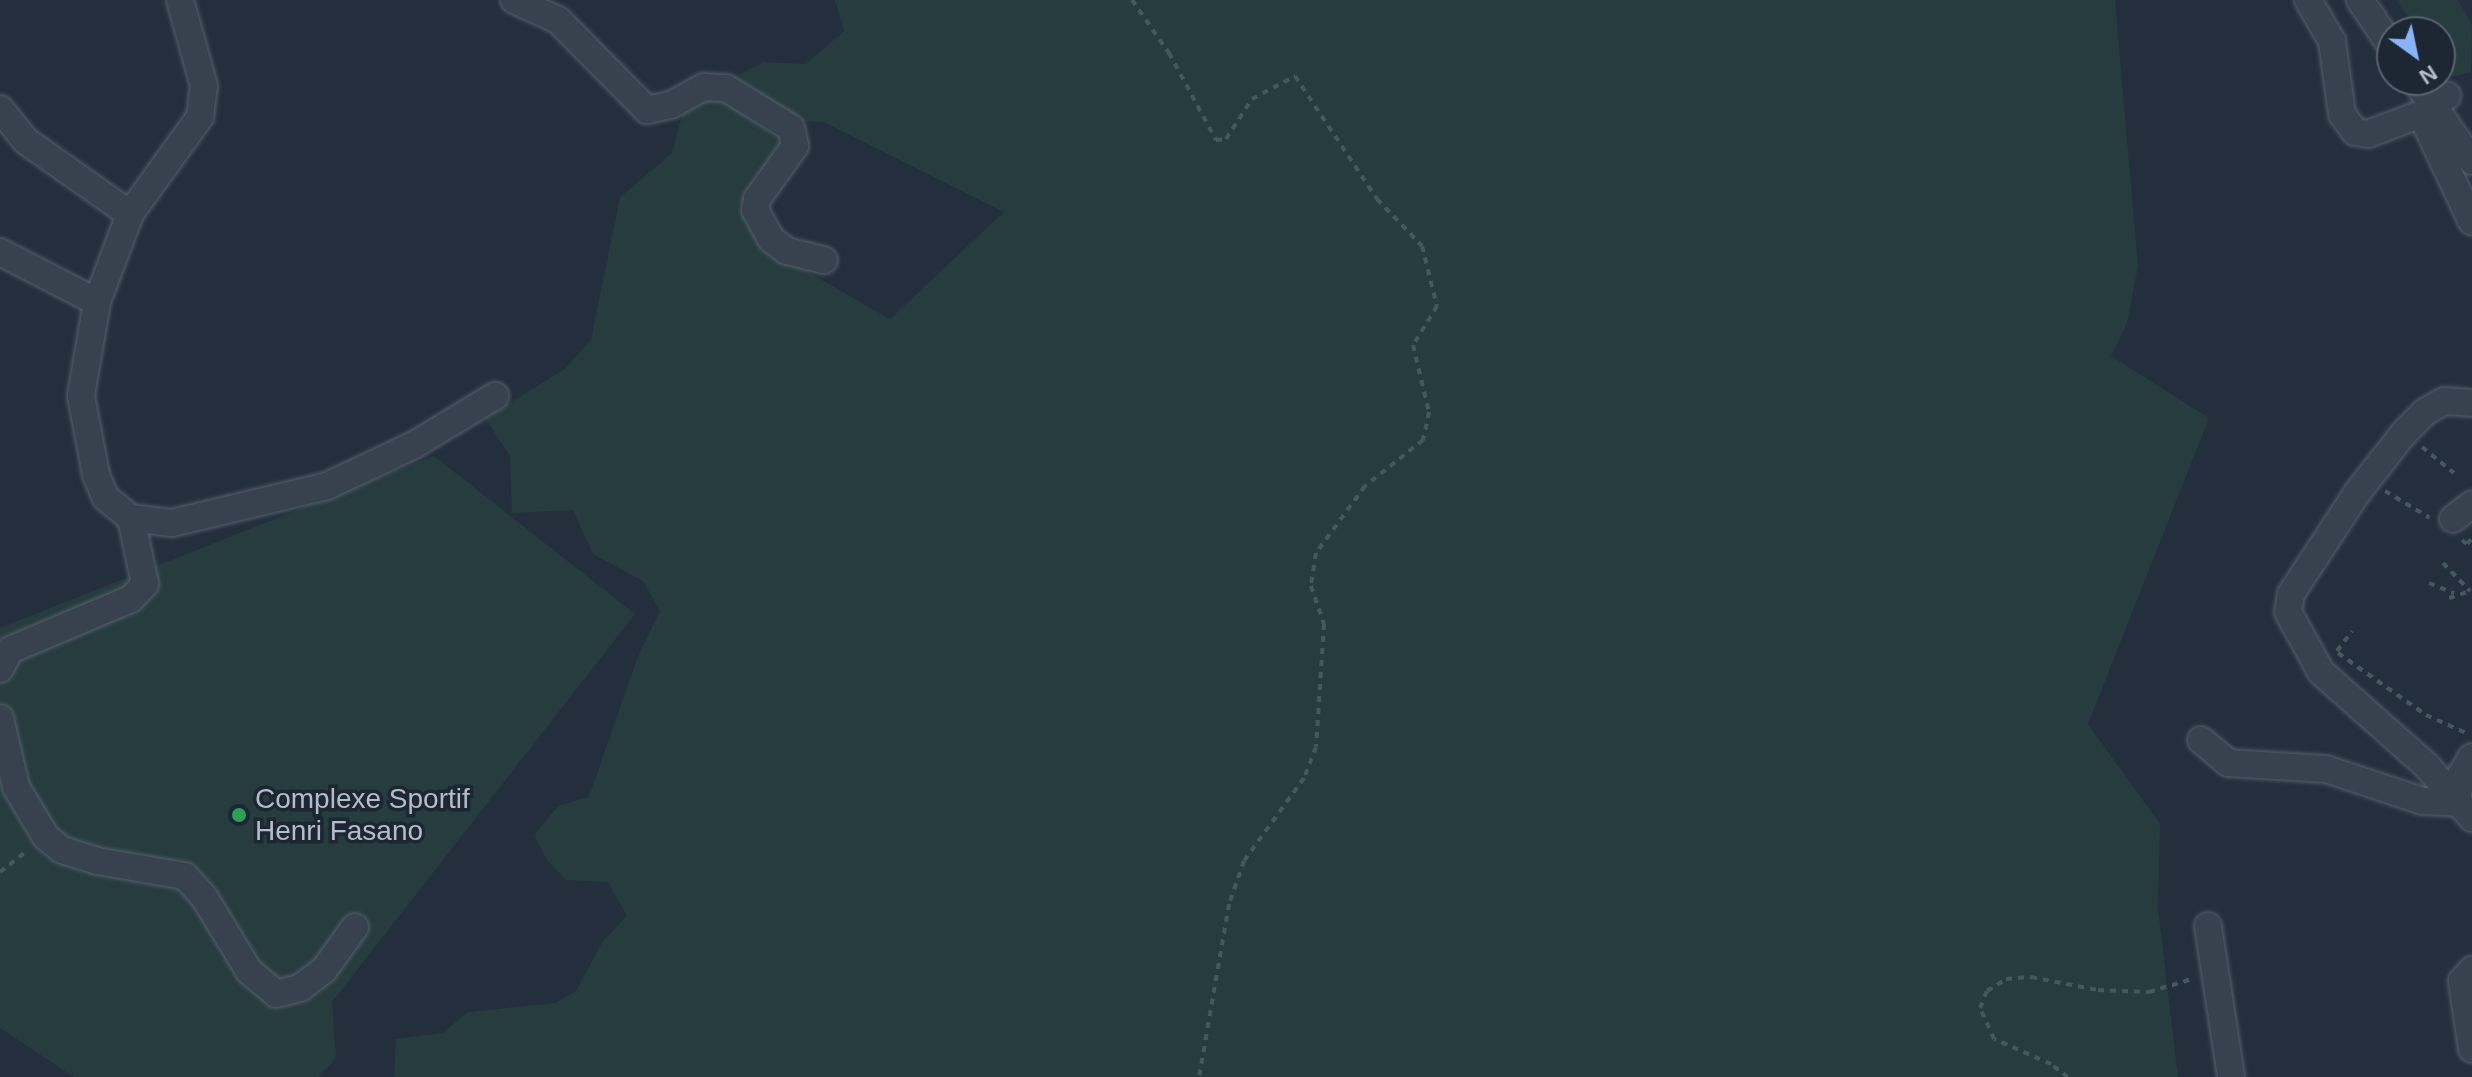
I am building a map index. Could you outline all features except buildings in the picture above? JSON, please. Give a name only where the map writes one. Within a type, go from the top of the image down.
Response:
[{"type":"street","points":[[180,0],[204,86],[200,117],[130,214],[97,302],[81,396],[86,442],[106,498],[131,518],[172,523],[327,486],[414,445],[495,396]]},
{"type":"street","points":[[514,0],[558,20],[647,110],[671,105],[704,87],[726,88],[791,128],[795,146],[757,199],[755,210],[771,239],[787,251],[809,261],[824,260]]},
{"type":"street","points":[[2308,0],[2332,41],[2347,123],[2355,132],[2368,134],[2424,96]]},
{"type":"street","points":[[2360,0],[2376,24]]},
{"type":"street","points":[[2425,96],[2472,222]]},
{"type":"street","points":[[2426,96],[2472,131]]},
{"type":"street","points":[[2426,96],[2472,161]]},
{"type":"street","points":[[0,109],[26,141],[130,214]]},
{"type":"street","points":[[0,252],[97,302]]},
{"type":"street","points":[[2464,810],[2427,766],[2321,672],[2288,612],[2291,594],[2357,493],[2404,433],[2444,401],[2472,403]]},
{"type":"street","points":[[0,669],[10,650],[31,638],[131,599],[145,584],[131,518]]},
{"type":"street","points":[[0,718],[16,787],[46,837],[62,850],[97,861],[185,876],[204,897],[249,971],[276,994],[300,988],[324,970],[355,927]]},
{"type":"street","points":[[2201,740],[2228,763],[2326,769],[2422,801],[2464,810]]},
{"type":"street","points":[[2464,810],[2461,775],[2469,745]]},
{"type":"street","points":[[2208,926],[2231,1077]]},
{"type":"street","points":[[2472,970],[2462,981],[2472,1049]]},
{"type":"path","points":[[1132,0],[1216,140],[1226,139],[1252,99],[1295,76],[1377,199],[1422,246],[1437,306],[1413,345],[1429,412],[1423,440],[1365,486],[1316,553],[1311,586],[1324,624],[1316,747],[1304,778],[1244,861],[1229,904],[1199,1077]]},
{"type":"path","points":[[2404,433],[2454,473]]},
{"type":"path","points":[[2378,487],[2456,521],[2467,544],[2472,538]]},
{"type":"path","points":[[2443,563],[2471,591]]},
{"type":"path","points":[[2429,583],[2454,593],[2471,591]]},
{"type":"path","points":[[2449,598],[2454,593]]},
{"type":"path","points":[[2336,652],[2469,745]]},
{"type":"path","points":[[0,872],[46,837]]},
{"type":"path","points":[[2068,1077],[2051,1064],[1994,1039],[1980,1008],[1987,991],[2006,979],[2031,977],[2098,990],[2149,992],[2167,983]]},
{"type":"green space","points":[[835,0],[2115,0],[2138,266],[2127,323],[2111,356],[2209,418],[2088,724],[2160,824],[2158,908],[2178,1077],[394,1077],[396,1039],[443,1033],[468,1012],[555,1003],[576,991],[603,941],[627,916],[608,882],[566,880],[547,860],[534,835],[558,806],[589,797],[638,656],[660,611],[643,581],[593,554],[573,510],[512,513],[510,456],[485,418],[565,369],[591,340],[620,197],[672,153],[684,108],[715,97],[744,109],[781,144],[772,166],[738,207],[768,249],[890,319],[1004,212],[824,122],[797,121],[730,79],[764,62],[806,64],[844,31]]},
{"type":"green space","points":[[2396,0],[2458,0],[2472,24],[2471,72],[2456,76],[2456,16],[2408,16]]},
{"type":"green space","name":"Complexe Sportif Henri Fasano","points":[[434,456],[635,614],[332,1002],[336,1058],[319,1077],[74,1077],[0,1028],[0,628]]},
{"type":"place","name":"Complexe Sportif Henri Fasano","points":[[239,815]]}]
